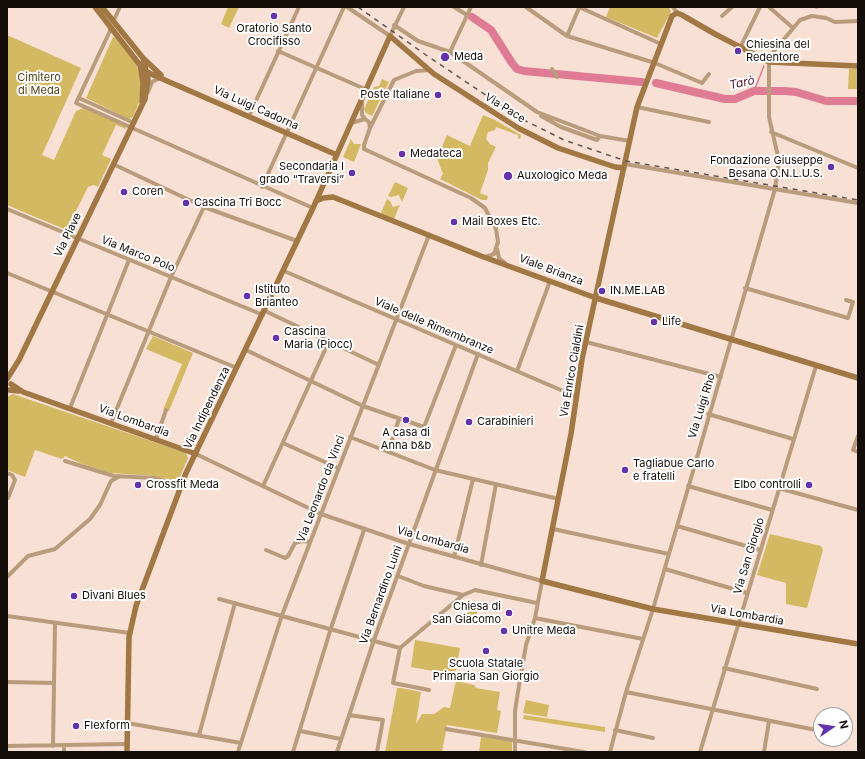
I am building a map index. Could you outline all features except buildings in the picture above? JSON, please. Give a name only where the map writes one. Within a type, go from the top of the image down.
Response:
[{"type":"street","name":"Via Luigi Cadorna","points":[[95,7],[111,23],[141,60],[165,79]]},
{"type":"street","name":"Via Luigi Cadorna","points":[[102,7],[111,23]]},
{"type":"street","points":[[120,7],[111,23],[110,31],[76,103],[132,125]]},
{"type":"street","points":[[250,116],[299,7]]},
{"type":"street","points":[[262,187],[344,7]]},
{"type":"street","points":[[347,7],[390,36]]},
{"type":"street","name":"Via Indipendenza","points":[[127,752],[130,633],[136,606],[181,485],[284,271],[394,25],[404,7]]},
{"type":"street","points":[[454,7],[467,15]]},
{"type":"street","points":[[450,52],[471,7]]},
{"type":"street","points":[[526,7],[567,36],[654,63],[702,83],[709,74]]},
{"type":"street","points":[[567,36],[579,7],[661,44]]},
{"type":"street","points":[[722,16],[732,7]]},
{"type":"street","points":[[740,48],[760,7]]},
{"type":"street","points":[[769,7],[793,28]]},
{"type":"street","points":[[676,9],[715,34],[769,62],[858,66]]},
{"type":"street","name":"Via Enrico Cialdini","points":[[515,752],[515,711],[526,645],[534,618],[553,529],[586,342],[624,166],[637,107],[676,9]]},
{"type":"street","points":[[769,62],[774,51],[800,20],[812,16],[826,18],[835,22],[858,21]]},
{"type":"street","points":[[394,25],[418,41],[450,52],[536,112],[600,138],[630,141]]},
{"type":"street","name":"Via Pace","points":[[390,36],[430,70],[484,107],[541,140],[585,158],[615,168],[624,166]]},
{"type":"street","points":[[278,51],[366,89]]},
{"type":"street","name":"Via Luigi Cadorna","points":[[141,60],[147,72],[337,155]]},
{"type":"street","name":"Via Piave","points":[[140,110],[143,84],[141,60]]},
{"type":"street","name":"Via Luigi Rho","points":[[610,752],[626,692],[653,609],[708,414],[721,377],[745,288],[775,189],[780,166],[771,132],[769,117],[769,62]]},
{"type":"street","points":[[552,69],[557,77]]},
{"type":"street","points":[[430,70],[416,71],[396,78],[370,128],[364,149],[480,204],[488,212],[494,223],[499,258],[507,264]]},
{"type":"street","name":"Via Piave","points":[[147,72],[148,92]]},
{"type":"street","name":"Via Piave","points":[[8,386],[15,368],[153,82],[165,79]]},
{"type":"street","name":"Via Indipendenza","points":[[365,119],[361,111],[366,89]]},
{"type":"street","points":[[79,98],[262,187],[313,208]]},
{"type":"street","points":[[637,107],[709,122]]},
{"type":"street","points":[[350,124],[358,120],[365,119],[369,122],[370,128]]},
{"type":"street","points":[[771,132],[858,168]]},
{"type":"street","points":[[775,145],[780,135]]},
{"type":"street","points":[[114,164],[204,207],[297,241]]},
{"type":"street","points":[[624,166],[858,203]]},
{"type":"street","name":"Viale Brianza","points":[[323,186],[324,191],[333,197],[481,256],[507,264],[596,298],[858,378]]},
{"type":"street","points":[[316,202],[321,198],[333,197]]},
{"type":"street","points":[[111,423],[171,277],[204,207]]},
{"type":"street","name":"Via Marco Polo","points":[[7,209],[171,277],[264,313],[329,341],[379,365]]},
{"type":"street","name":"Via Leonardo da Vinci","points":[[238,752],[282,615],[428,235]]},
{"type":"street","points":[[481,256],[492,256],[497,248]]},
{"type":"street","points":[[70,408],[129,260]]},
{"type":"street","name":"Viale delle Rimembranze","points":[[284,271],[577,397]]},
{"type":"street","points":[[7,273],[107,313],[237,368]]},
{"type":"street","points":[[517,371],[550,281]]},
{"type":"street","points":[[745,288],[848,318],[853,302],[846,300]]},
{"type":"street","points":[[263,486],[329,341]]},
{"type":"street","points":[[586,342],[721,377]]},
{"type":"street","points":[[246,350],[310,382],[363,406],[424,426],[456,345]]},
{"type":"street","name":"Via Bernardino Luini","points":[[337,752],[374,640],[478,354]]},
{"type":"street","name":"Via San Giorgio","points":[[700,752],[778,488],[816,366]]},
{"type":"street","name":"Via Lombardia","points":[[8,386],[196,454],[320,514],[409,544],[481,565],[653,609],[858,644]]},
{"type":"street","points":[[156,439],[166,410]]},
{"type":"street","points":[[708,414],[793,439]]},
{"type":"street","points":[[388,452],[400,419]]},
{"type":"street","points":[[858,436],[853,450],[858,452]]},
{"type":"street","points":[[350,437],[435,470],[559,499]]},
{"type":"street","points":[[282,443],[338,468]]},
{"type":"street","points":[[65,461],[118,476],[159,479],[181,485]]},
{"type":"street","points":[[7,473],[12,475],[15,480],[8,498]]},
{"type":"street","points":[[7,578],[28,556],[56,548],[90,518],[100,505],[111,481],[118,476]]},
{"type":"street","points":[[454,557],[473,479]]},
{"type":"street","points":[[481,565],[496,484]]},
{"type":"street","points":[[688,486],[772,510]]},
{"type":"street","points":[[778,488],[858,510]]},
{"type":"street","points":[[677,526],[760,550]]},
{"type":"street","points":[[553,529],[669,554]]},
{"type":"street","points":[[293,752],[331,628],[364,530]]},
{"type":"street","points":[[266,550],[285,558],[288,556],[295,543],[302,541],[310,542]]},
{"type":"street","points":[[664,569],[747,594]]},
{"type":"street","points":[[398,576],[424,586],[464,594]]},
{"type":"street","points":[[428,690],[393,683],[400,648],[464,594],[475,590],[537,603]]},
{"type":"street","points":[[219,599],[331,628],[400,648]]},
{"type":"street","points":[[199,735],[235,603]]},
{"type":"street","points":[[7,616],[130,633]]},
{"type":"street","points":[[534,618],[643,639]]},
{"type":"street","points":[[53,746],[55,623]]},
{"type":"street","points":[[724,668],[817,689]]},
{"type":"street","points":[[7,682],[54,684]]},
{"type":"street","points":[[626,692],[813,729]]},
{"type":"street","points":[[349,715],[383,720],[377,752]]},
{"type":"street","points":[[764,752],[769,720]]},
{"type":"street","points":[[127,723],[241,743]]},
{"type":"street","points":[[446,729],[584,752]]},
{"type":"street","points":[[615,730],[654,738]]},
{"type":"street","points":[[300,731],[341,739]]},
{"type":"street","points":[[7,746],[127,744]]},
{"type":"street","points":[[64,746],[64,752]]},
{"type":"green space","points":[[228,7],[239,7],[229,28],[221,24]]},
{"type":"green space","points":[[610,7],[669,7],[671,12],[657,38],[606,17]]},
{"type":"green space","name":"Cimitero di Meda","points":[[7,35],[81,68],[42,155],[54,160],[76,111],[84,108],[125,126],[126,129],[116,125],[102,155],[111,159],[98,187],[94,185],[88,187],[68,227],[64,229],[7,205]]},
{"type":"green space","points":[[113,37],[116,38],[136,63],[141,80],[139,103],[133,117],[129,119],[86,98]]},
{"type":"green space","points":[[849,69],[858,69],[858,89],[848,89]]},
{"type":"green space","points":[[382,79],[389,82],[372,116],[366,113],[364,109],[374,87],[379,86]]},
{"type":"green space","points":[[483,115],[521,135],[520,139],[518,138],[518,135],[496,127],[495,130],[488,132],[486,139],[490,144],[496,147],[488,163],[488,170],[480,193],[488,196],[487,200],[482,200],[440,179],[443,174],[437,158],[447,135],[470,146]]},
{"type":"green space","points":[[351,139],[354,144],[361,144],[354,162],[343,157]]},
{"type":"green space","points":[[395,182],[408,188],[402,202],[399,195],[391,197],[388,196]]},
{"type":"green space","points":[[387,199],[393,207],[400,205],[394,219],[381,213]]},
{"type":"green space","points":[[153,336],[193,353],[169,411],[163,410],[182,364],[146,349]]},
{"type":"green space","points":[[13,394],[186,453],[188,458],[179,479],[176,481],[155,476],[111,473],[82,464],[65,456],[62,459],[35,450],[25,477],[7,470],[7,397]]},
{"type":"green space","points":[[770,534],[821,546],[823,550],[807,608],[786,604],[786,583],[757,575]]},
{"type":"green space","points":[[469,605],[478,607],[475,625],[465,623]]},
{"type":"green space","points":[[415,640],[460,648],[455,675],[411,667]]},
{"type":"green space","points":[[456,681],[474,685],[476,688],[500,692],[497,710],[501,711],[497,733],[447,725],[442,752],[385,752],[397,688],[421,692],[416,724],[422,714],[434,714],[444,707],[450,708]]},
{"type":"green space","points":[[526,700],[549,705],[547,717],[523,713]]},
{"type":"green space","points":[[524,715],[605,727],[605,732],[523,719]]},
{"type":"green space","points":[[481,737],[512,741],[512,752],[479,752]]},
{"type":"waterway","points":[[816,8],[820,7]]},
{"type":"waterway","name":"Tarò","points":[[472,17],[491,30],[517,69],[524,71],[642,82]]},
{"type":"waterway","points":[[754,91],[764,66]]},
{"type":"waterway","name":"Tarò","points":[[656,83],[725,99],[735,99],[754,91],[785,91],[796,92],[826,101],[858,101]]},
{"type":"railway","points":[[358,7],[520,118],[564,140],[626,161],[858,200]]},
{"type":"place","name":"Oratorio Santo Crocifisso","points":[[274,16]]},
{"type":"place","name":"Chiesina del Redentore","points":[[738,51]]},
{"type":"place","name":"Meda","points":[[445,57]]},
{"type":"place","name":"Poste Italiane","points":[[438,95]]},
{"type":"place","name":"Medateca","points":[[402,154]]},
{"type":"place","name":"Fondazione Giuseppe Besana O.N.L.U.S.","points":[[831,167]]},
{"type":"place","name":"Secondaria I grado “Traversi”","points":[[352,173]]},
{"type":"place","name":"Auxologico Meda","points":[[508,176]]},
{"type":"place","name":"Coren","points":[[124,192]]},
{"type":"place","name":"Cascina Tri Bocc","points":[[186,203]]},
{"type":"place","name":"Mail Boxes Etc.","points":[[454,222]]},
{"type":"place","name":"IN.ME.LAB","points":[[602,291]]},
{"type":"place","name":"Istituto Brianteo","points":[[247,296]]},
{"type":"place","name":"Life","points":[[654,322]]},
{"type":"place","name":"Cascina Maria (Piocc)","points":[[276,338]]},
{"type":"place","name":"A casa di Anna b&b","points":[[406,420]]},
{"type":"place","name":"Carabinieri","points":[[469,422]]},
{"type":"place","name":"Tagliabue Carlo e fratelli","points":[[625,470]]},
{"type":"place","name":"Crossfit Meda","points":[[138,485]]},
{"type":"place","name":"Elbo controlli","points":[[809,485]]},
{"type":"place","name":"Divani Blues","points":[[74,596]]},
{"type":"place","name":"Chiesa di San Giacomo","points":[[509,613]]},
{"type":"place","name":"Unitre Meda","points":[[504,631]]},
{"type":"place","name":"Scuola Statale Primaria San Giorgio","points":[[486,651]]},
{"type":"place","name":"Flexform","points":[[76,726]]}]
